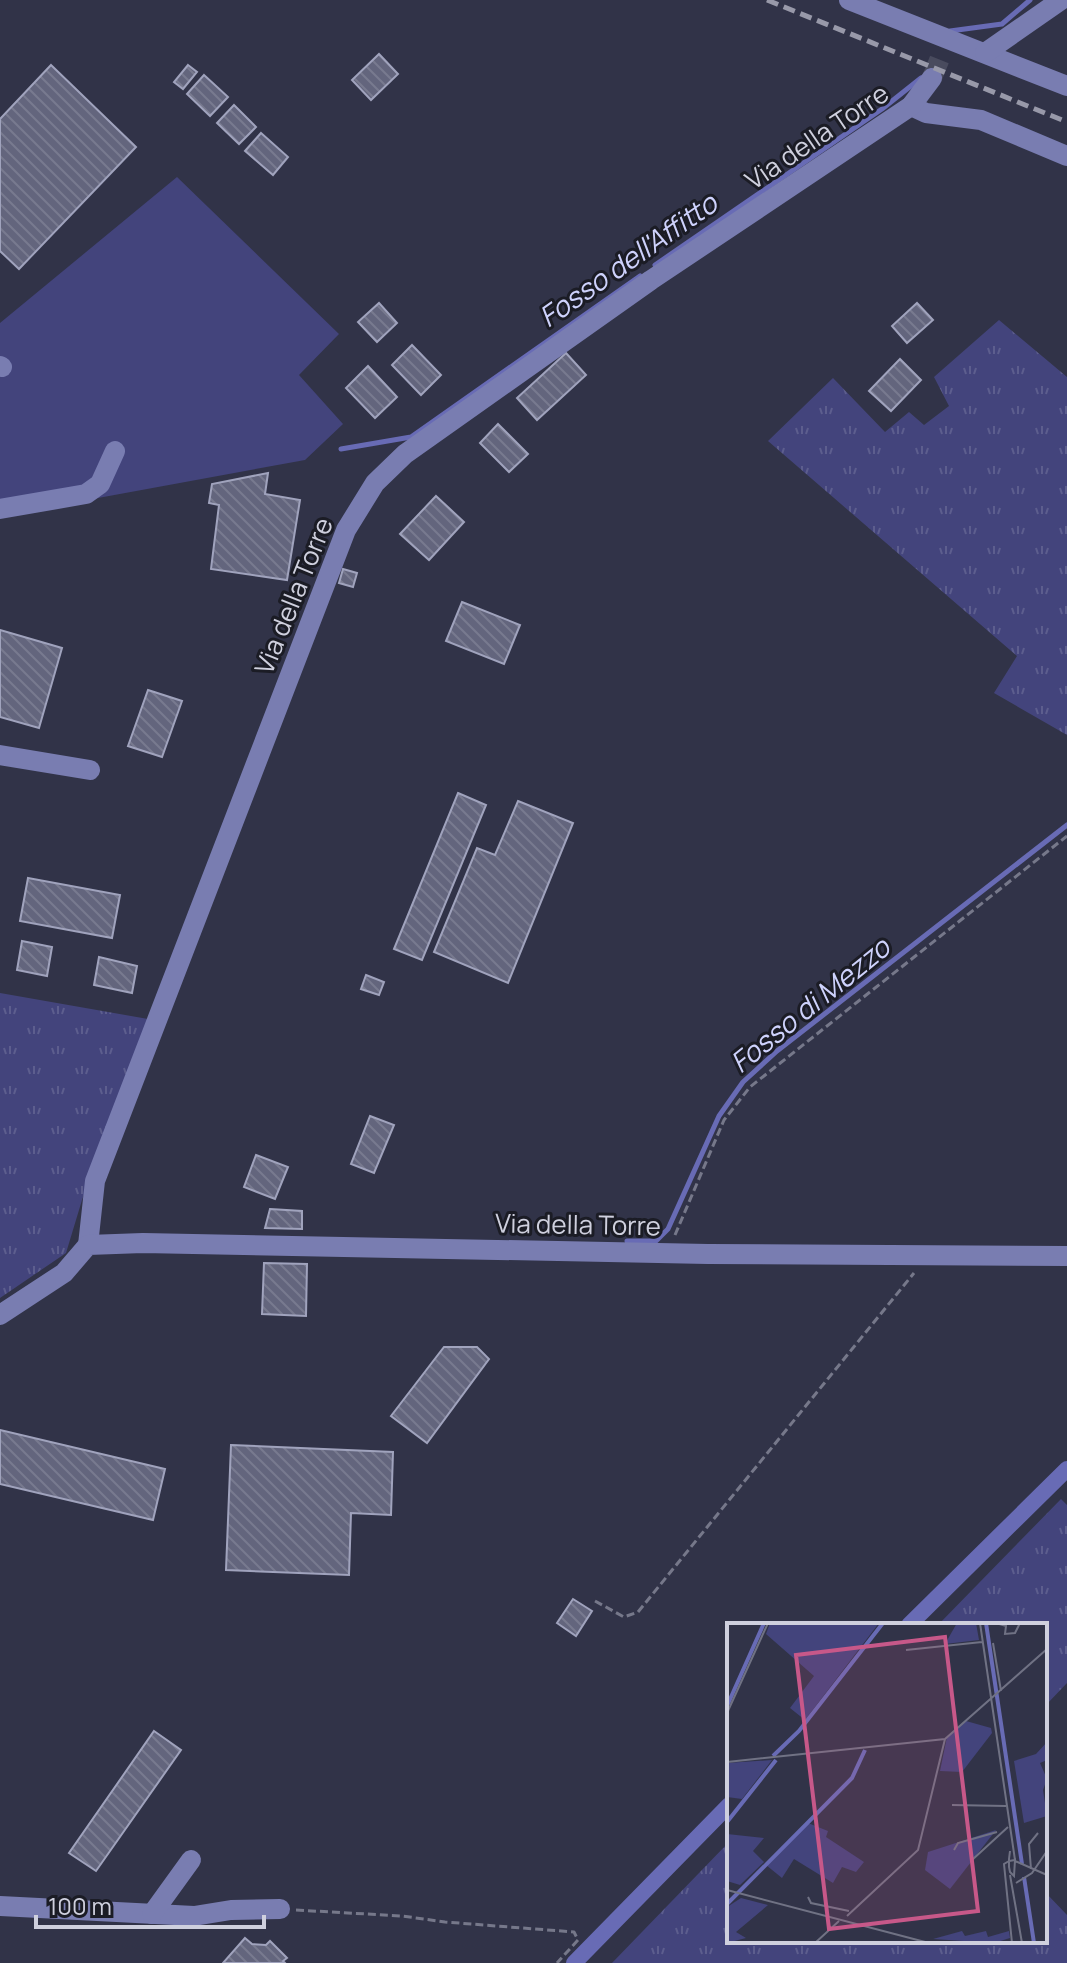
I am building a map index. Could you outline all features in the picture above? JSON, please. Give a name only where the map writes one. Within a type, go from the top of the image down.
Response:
[{"type":"street","points":[[849,0],[945,46],[985,53],[1067,86]]},
{"type":"street","points":[[985,53],[1061,0]]},
{"type":"street","name":"Via della Torre","points":[[932,78],[911,106],[651,280],[405,454],[375,483],[346,530],[95,1181],[88,1245],[159,1243],[667,1253],[1067,1256]]},
{"type":"street","points":[[911,106],[926,113],[981,120],[1067,156]]},
{"type":"street","points":[[0,509],[86,494],[100,484],[115,451]]},
{"type":"street","points":[[0,755],[90,770]]},
{"type":"street","points":[[0,1315],[64,1273],[88,1245]]},
{"type":"street","points":[[152,1914],[191,1860]]},
{"type":"street","points":[[0,1906],[194,1916],[231,1910],[280,1909]]},
{"type":"path","points":[[667,1253],[724,1120],[750,1087],[1067,836]]},
{"type":"path","points":[[595,1601],[624,1617],[638,1612],[917,1269],[920,1255]]},
{"type":"path","points":[[280,1909],[402,1916],[574,1932],[578,1940],[557,1963]]},
{"type":"green space","points":[[177,177],[339,334],[299,375],[343,424],[305,460],[0,516],[0,323]]},
{"type":"green space","points":[[999,320],[1067,377],[1067,735],[994,693],[1017,656],[768,441],[833,378],[885,432],[909,412],[924,425],[949,406],[934,377]]},
{"type":"green space","points":[[0,993],[148,1019],[82,1200],[66,1253],[0,1298]]},
{"type":"green space","points":[[1061,1499],[1067,1505],[1067,1683],[1047,1704],[1047,1623],[940,1623]]},
{"type":"green space","points":[[727,1844],[727,1943],[1047,1943],[1047,1894],[1067,1915],[1067,1963],[612,1963]]},
{"type":"building","points":[[379,54],[398,74],[371,100],[352,80]]},
{"type":"building","points":[[51,65],[136,147],[19,269],[0,251],[0,119]]},
{"type":"building","points":[[188,65],[197,72],[183,89],[174,82]]},
{"type":"building","points":[[204,75],[228,97],[210,116],[187,94]]},
{"type":"building","points":[[234,105],[256,127],[239,144],[217,123]]},
{"type":"building","points":[[261,133],[288,157],[273,175],[245,151]]},
{"type":"building","points":[[379,303],[397,323],[377,342],[358,322]]},
{"type":"building","points":[[917,303],[933,320],[907,343],[892,326]]},
{"type":"building","points":[[412,345],[441,375],[421,395],[392,365]]},
{"type":"building","points":[[566,353],[586,375],[537,420],[517,398]]},
{"type":"building","points":[[900,359],[921,380],[891,411],[869,391]]},
{"type":"building","points":[[368,366],[397,397],[375,418],[346,388]]},
{"type":"building","points":[[498,424],[528,454],[509,472],[480,443]]},
{"type":"building","points":[[268,473],[265,494],[300,500],[287,580],[211,569],[219,505],[209,503],[212,484]]},
{"type":"building","points":[[436,496],[464,522],[429,560],[400,534]]},
{"type":"building","points":[[343,569],[357,573],[353,587],[339,583]]},
{"type":"building","points":[[462,602],[520,625],[504,664],[446,641]]},
{"type":"building","points":[[0,630],[62,648],[39,728],[0,717]]},
{"type":"building","points":[[148,690],[182,701],[162,757],[128,746]]},
{"type":"building","points":[[458,793],[486,805],[422,960],[394,949]]},
{"type":"building","points":[[518,801],[573,823],[508,983],[434,952],[477,848],[495,855]]},
{"type":"building","points":[[28,878],[120,895],[112,938],[20,921]]},
{"type":"building","points":[[22,941],[52,947],[47,976],[17,970]]},
{"type":"building","points":[[99,957],[137,966],[132,993],[94,985]]},
{"type":"building","points":[[366,975],[384,982],[379,995],[361,989]]},
{"type":"building","points":[[370,1116],[394,1125],[374,1173],[351,1164]]},
{"type":"building","points":[[256,1155],[288,1167],[275,1199],[244,1187]]},
{"type":"building","points":[[270,1209],[302,1211],[302,1229],[265,1228]]},
{"type":"building","points":[[264,1263],[307,1264],[306,1316],[262,1314]]},
{"type":"building","points":[[444,1347],[477,1347],[489,1359],[427,1443],[391,1416]]},
{"type":"building","points":[[0,1430],[165,1469],[153,1520],[0,1484]]},
{"type":"building","points":[[231,1445],[393,1452],[391,1515],[351,1513],[349,1575],[226,1570]]},
{"type":"building","points":[[573,1599],[592,1611],[576,1636],[557,1623]]},
{"type":"building","points":[[154,1731],[181,1750],[96,1871],[69,1853]]},
{"type":"building","points":[[245,1938],[252,1944],[266,1945],[270,1941],[287,1958],[283,1961],[285,1963],[223,1963]]},
{"type":"waterway","name":"Fosso dell'Affitto","points":[[950,31],[1002,24],[1030,0]]},
{"type":"waterway","name":"Fosso dell'Affitto","points":[[655,265],[882,109],[921,78]]},
{"type":"waterway","name":"Fosso dell'Affitto","points":[[341,449],[411,437],[640,276]]},
{"type":"waterway","name":"Fosso di Mezzo","points":[[627,1241],[656,1241],[668,1229],[719,1116],[743,1082],[777,1051],[1067,825]]},
{"type":"waterway","points":[[911,1623],[1067,1469]]},
{"type":"waterway","points":[[574,1963],[727,1807]]},
{"type":"tunnel","points":[[932,78],[942,53]]},
{"type":"railway","points":[[767,0],[1067,122]]}]
